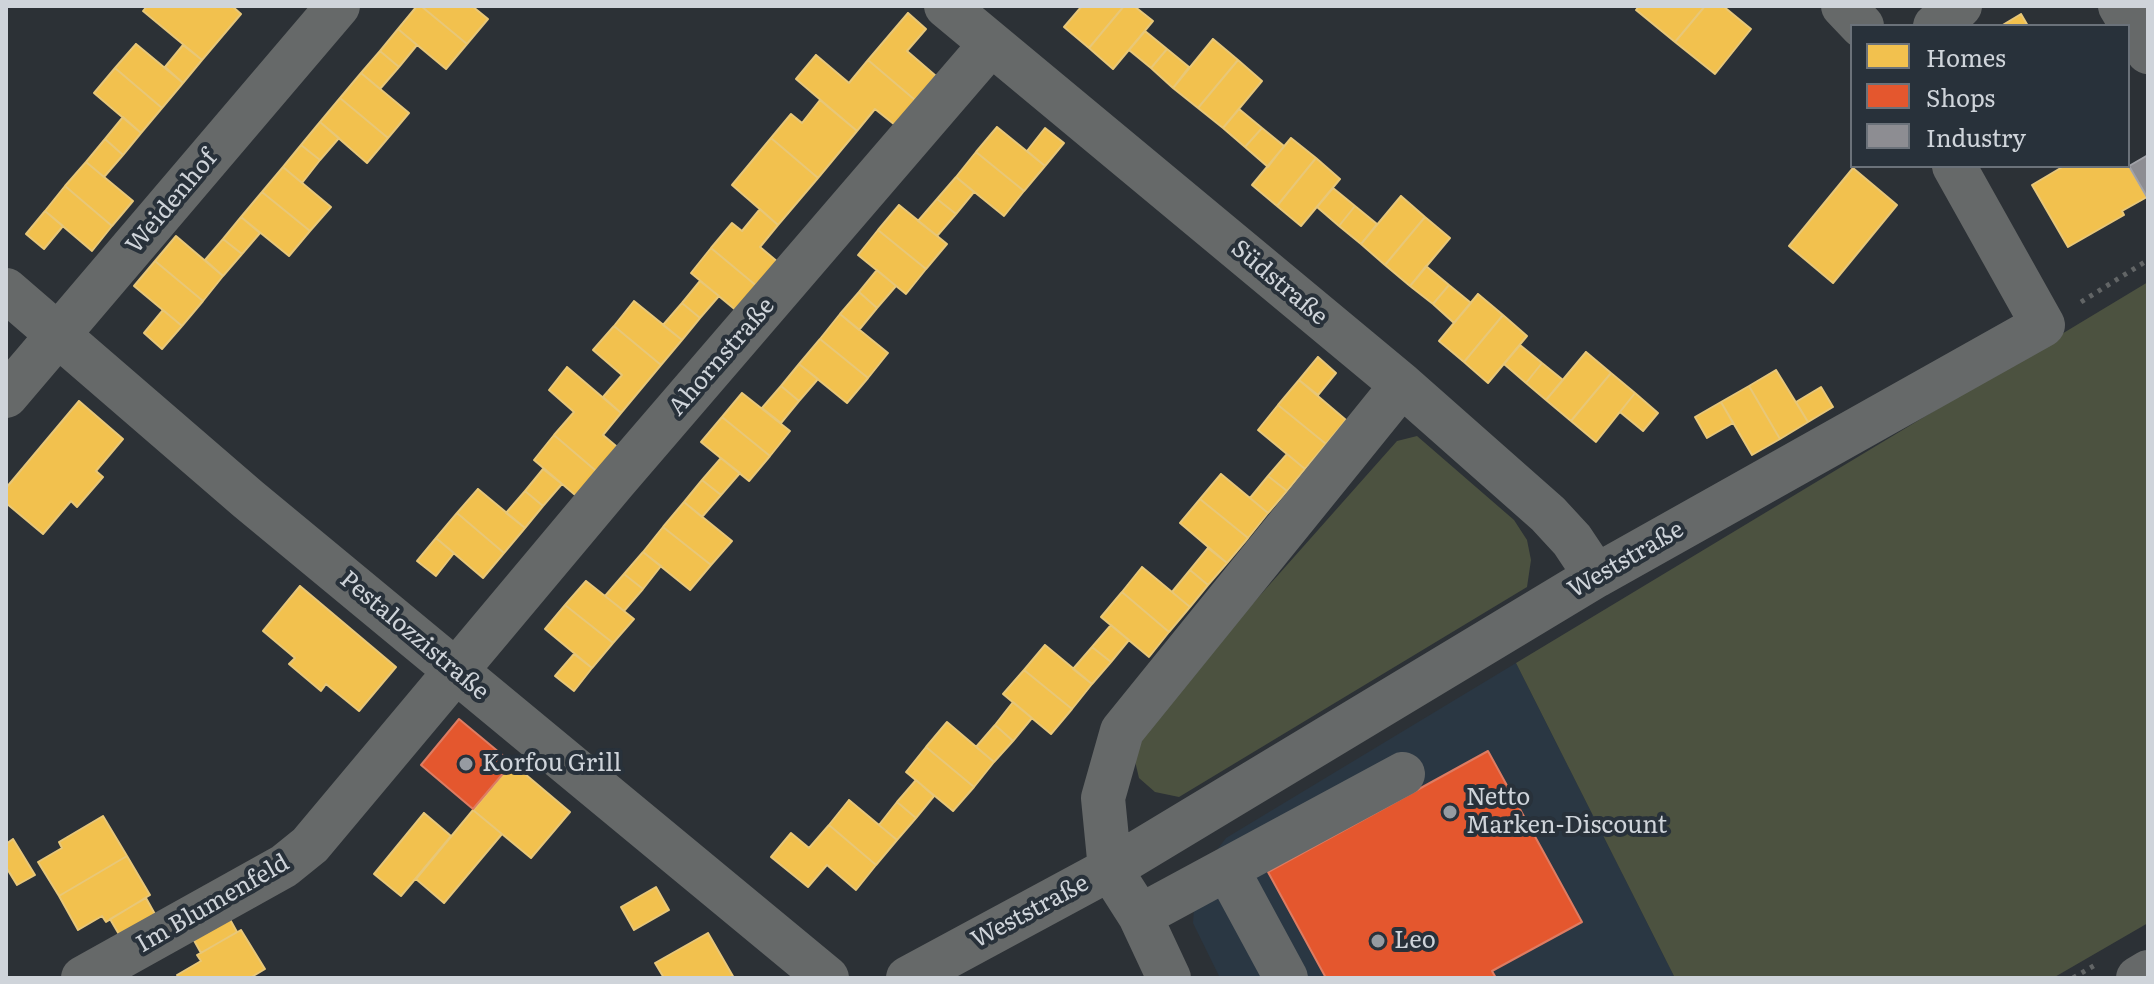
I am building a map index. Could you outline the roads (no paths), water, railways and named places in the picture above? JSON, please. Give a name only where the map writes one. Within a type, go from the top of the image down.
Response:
[{"type":"street","name":"Weidenhof","points":[[6,396],[338,6]]},
{"type":"street","name":"Südstraße","points":[[946,6],[1402,385],[1548,514],[1572,540],[1596,576]]},
{"type":"street","points":[[1843,6],[1860,24]]},
{"type":"street","points":[[1938,24],[1960,6]]},
{"type":"street","points":[[2120,6],[2148,52]]},
{"type":"street","name":"Ahornstraße","points":[[456,671],[625,469],[991,44]]},
{"type":"street","name":"Weststraße","points":[[908,978],[1110,869],[1596,576],[2043,325],[1955,168]]},
{"type":"street","name":"Pestalozzistraße","points":[[6,290],[248,499],[827,978]]},
{"type":"street","name":"Weststraße","points":[[1110,869],[1103,798],[1122,731],[1402,385]]},
{"type":"street","name":"Im Blumenfeld","points":[[83,978],[284,866],[301,852],[456,671]]},
{"type":"street","points":[[1140,916],[1403,774]]},
{"type":"street","points":[[1110,869],[1140,916],[1169,978]]},
{"type":"street","points":[[1227,869],[1286,978]]},
{"type":"street","points":[[2138,978],[2148,972]]},
{"type":"place","name":"Korfou Grill","points":[[466,764]]},
{"type":"place","name":"Netto Marken-Discount","points":[[1450,812]]},
{"type":"place","name":"Leo","points":[[1378,941]]}]
